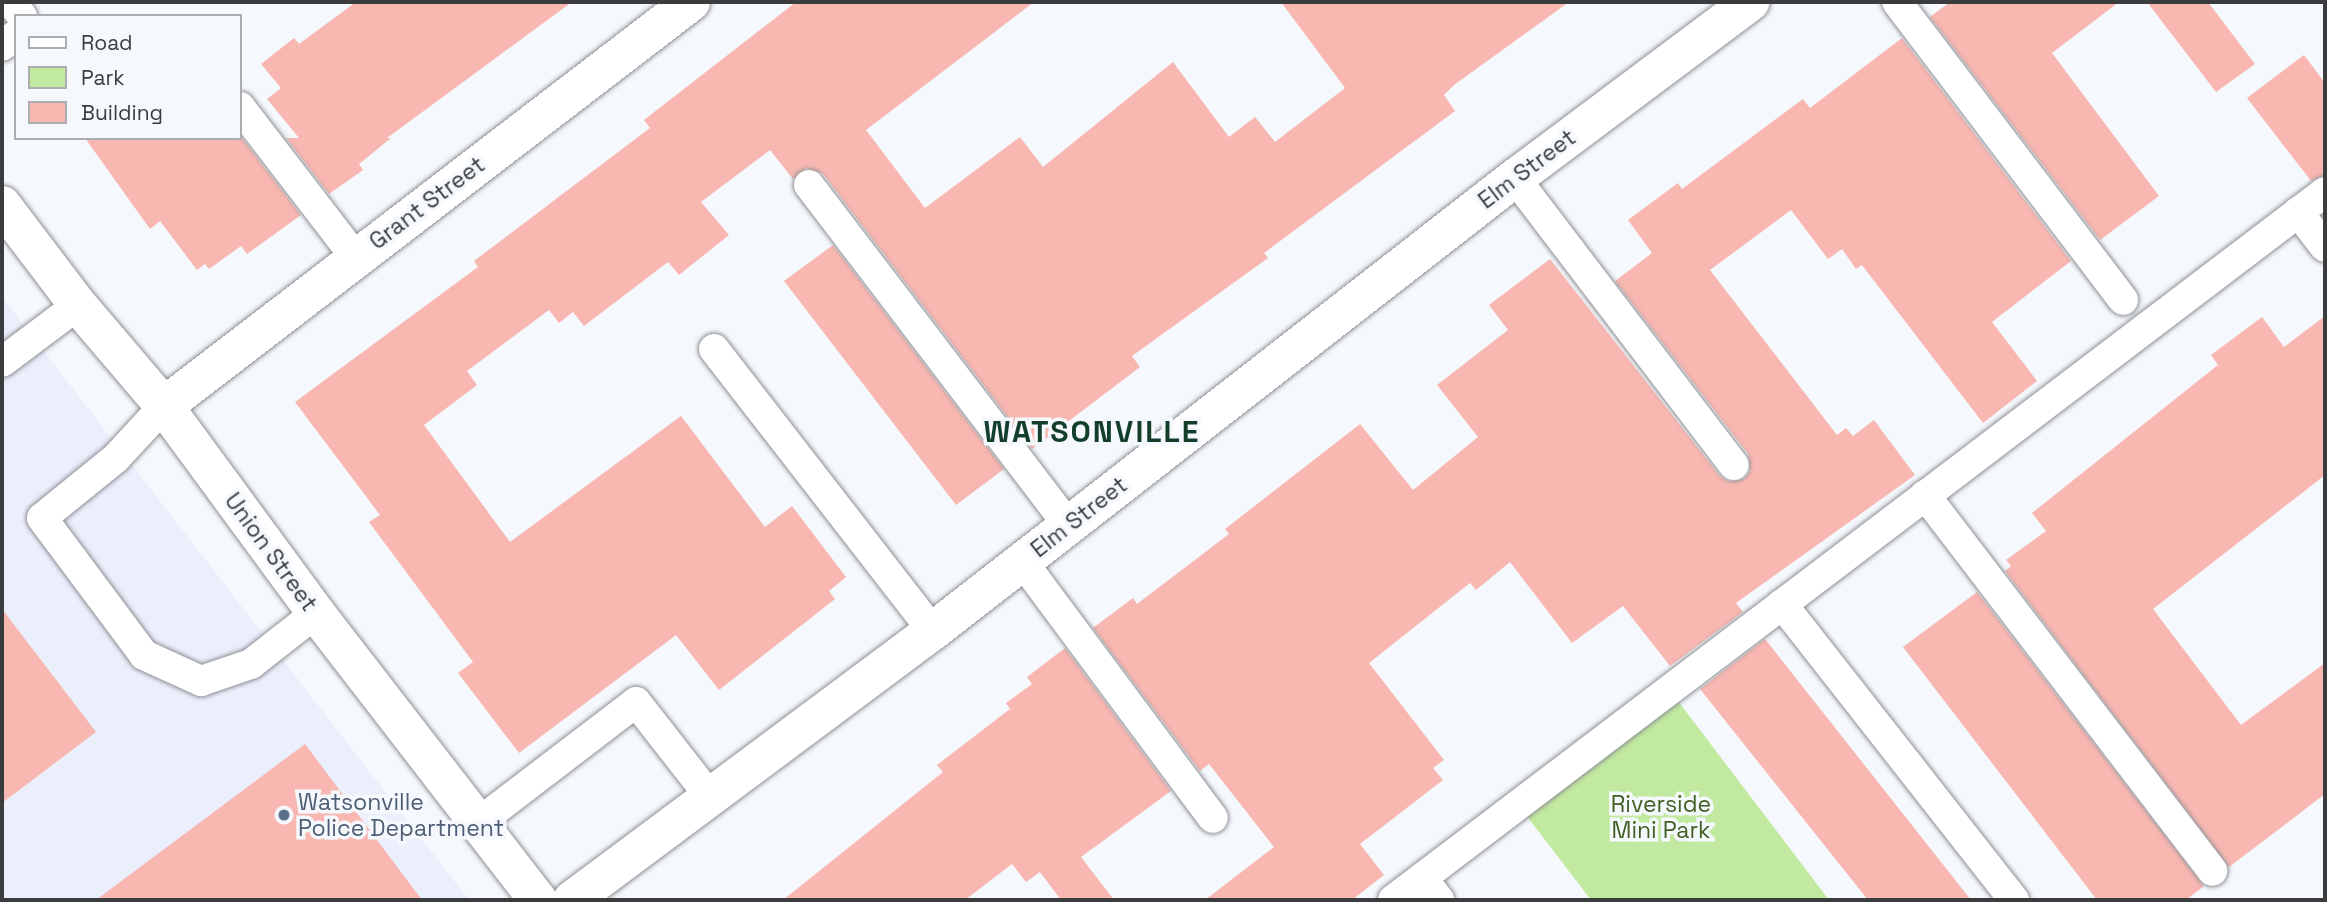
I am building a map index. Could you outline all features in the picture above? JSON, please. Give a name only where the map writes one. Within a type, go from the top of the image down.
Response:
[{"type":"street","name":"Grant Street","points":[[164,406],[691,2]]},
{"type":"street","name":"Elm Street","points":[[572,900],[933,631],[1515,178],[1750,2]]},
{"type":"street","name":"Union Street","points":[[2,205],[78,305],[164,406],[316,612],[538,900]]},
{"type":"lane","points":[[1897,2],[2123,300]]},
{"type":"lane","points":[[242,110],[356,258]]},
{"type":"lane","points":[[1515,178],[1734,466]]},
{"type":"lane","points":[[809,185],[1068,525]]},
{"type":"lane","points":[[1394,900],[1431,889],[1783,604],[2325,192]]},
{"type":"lane","points":[[2298,212],[2325,247]]},
{"type":"lane","points":[[2,362],[78,305]]},
{"type":"lane","points":[[714,349],[933,631]]},
{"type":"lane","points":[[164,406],[116,458],[42,518],[145,655],[201,681],[251,664],[316,612]]},
{"type":"lane","points":[[1925,495],[2212,871]]},
{"type":"lane","points":[[1023,561],[1213,818]]},
{"type":"lane","points":[[1783,604],[2014,900]]},
{"type":"lane","points":[[478,823],[636,702],[710,798]]},
{"type":"shaded area","points":[[2,297],[469,900],[2,900]]},
{"type":"green space","name":"Riverside Mini Park","points":[[1678,701],[1829,900],[1591,900],[1526,815]]},
{"type":"building","points":[[356,2],[572,2],[387,138],[391,138],[359,164],[363,170],[329,194],[286,138],[299,138],[267,99],[281,88],[261,64],[294,38],[299,44]]},
{"type":"building","points":[[796,2],[1034,2],[866,130],[925,208],[1020,137],[1043,167],[1173,62],[1229,137],[1255,117],[1275,142],[1345,88],[1281,2],[1569,2],[1454,85],[1444,95],[1455,111],[1264,253],[1268,258],[1132,356],[1140,367],[1032,449],[823,174],[806,168],[793,179],[770,150],[701,202],[729,235],[679,275],[668,262],[584,326],[573,312],[559,323],[549,310],[467,371],[477,385],[424,425],[510,542],[681,416],[765,527],[792,506],[846,577],[829,591],[835,599],[719,690],[676,635],[519,753],[458,673],[473,662],[369,522],[380,515],[295,402],[478,267],[474,261],[650,128],[644,120]]},
{"type":"building","points":[[1950,2],[2119,2],[2052,53],[2159,196],[2100,240],[1930,17]]},
{"type":"building","points":[[2147,2],[2208,2],[2255,64],[2216,92]]},
{"type":"building","points":[[1902,38],[2071,261],[1992,322],[2037,381],[1983,423],[1862,265],[1856,269],[1842,249],[1828,259],[1791,210],[1710,270],[1837,435],[1846,428],[1853,436],[1874,420],[1915,475],[1736,603],[1743,612],[1670,666],[1623,606],[1572,643],[1510,562],[1476,590],[1470,583],[1369,663],[1444,760],[1433,768],[1443,780],[1360,844],[1384,875],[1352,900],[1205,900],[1274,847],[1209,764],[1200,771],[1093,628],[1133,598],[1137,604],[1229,534],[1225,529],[1360,424],[1413,490],[1478,437],[1437,385],[1508,330],[1489,305],[1550,259],[1720,476],[1728,481],[1744,479],[1750,471],[1748,454],[1615,281],[1652,253],[1628,220],[1678,183],[1682,189],[1803,99],[1810,108]]},
{"type":"building","points":[[2304,55],[2325,83],[2325,175],[2311,181],[2247,98]]},
{"type":"building","points":[[242,138],[301,215],[247,254],[241,246],[209,269],[205,264],[197,270],[160,221],[150,229],[86,140]]},
{"type":"building","points":[[833,245],[1004,469],[956,505],[784,281]]},
{"type":"building","points":[[2325,316],[2325,475],[2153,609],[2241,725],[2325,663],[2325,794],[2229,867],[2005,571],[2011,566],[2006,560],[2046,531],[2032,513],[2218,365],[2211,355],[2262,317],[2284,347]]},
{"type":"building","points":[[1977,592],[2204,886],[2186,900],[2097,900],[1903,647]]},
{"type":"building","points":[[2,609],[96,732],[2,803]]},
{"type":"building","points":[[1765,639],[1971,900],[1868,900],[1700,689]]},
{"type":"building","points":[[1065,648],[1171,791],[1081,857],[1114,900],[1061,900],[1040,872],[1026,882],[1012,864],[965,900],[783,900],[943,772],[937,765],[1010,709],[1006,703],[1032,684],[1027,677]]},
{"type":"building","name":"Watsonville Police Department","points":[[305,744],[422,900],[96,900]]},
{"type":"place","name":"Watsonville Police Department","points":[[284,815]]},
{"type":"district","name":"WATSONVILLE","points":[[1092,432]]}]
